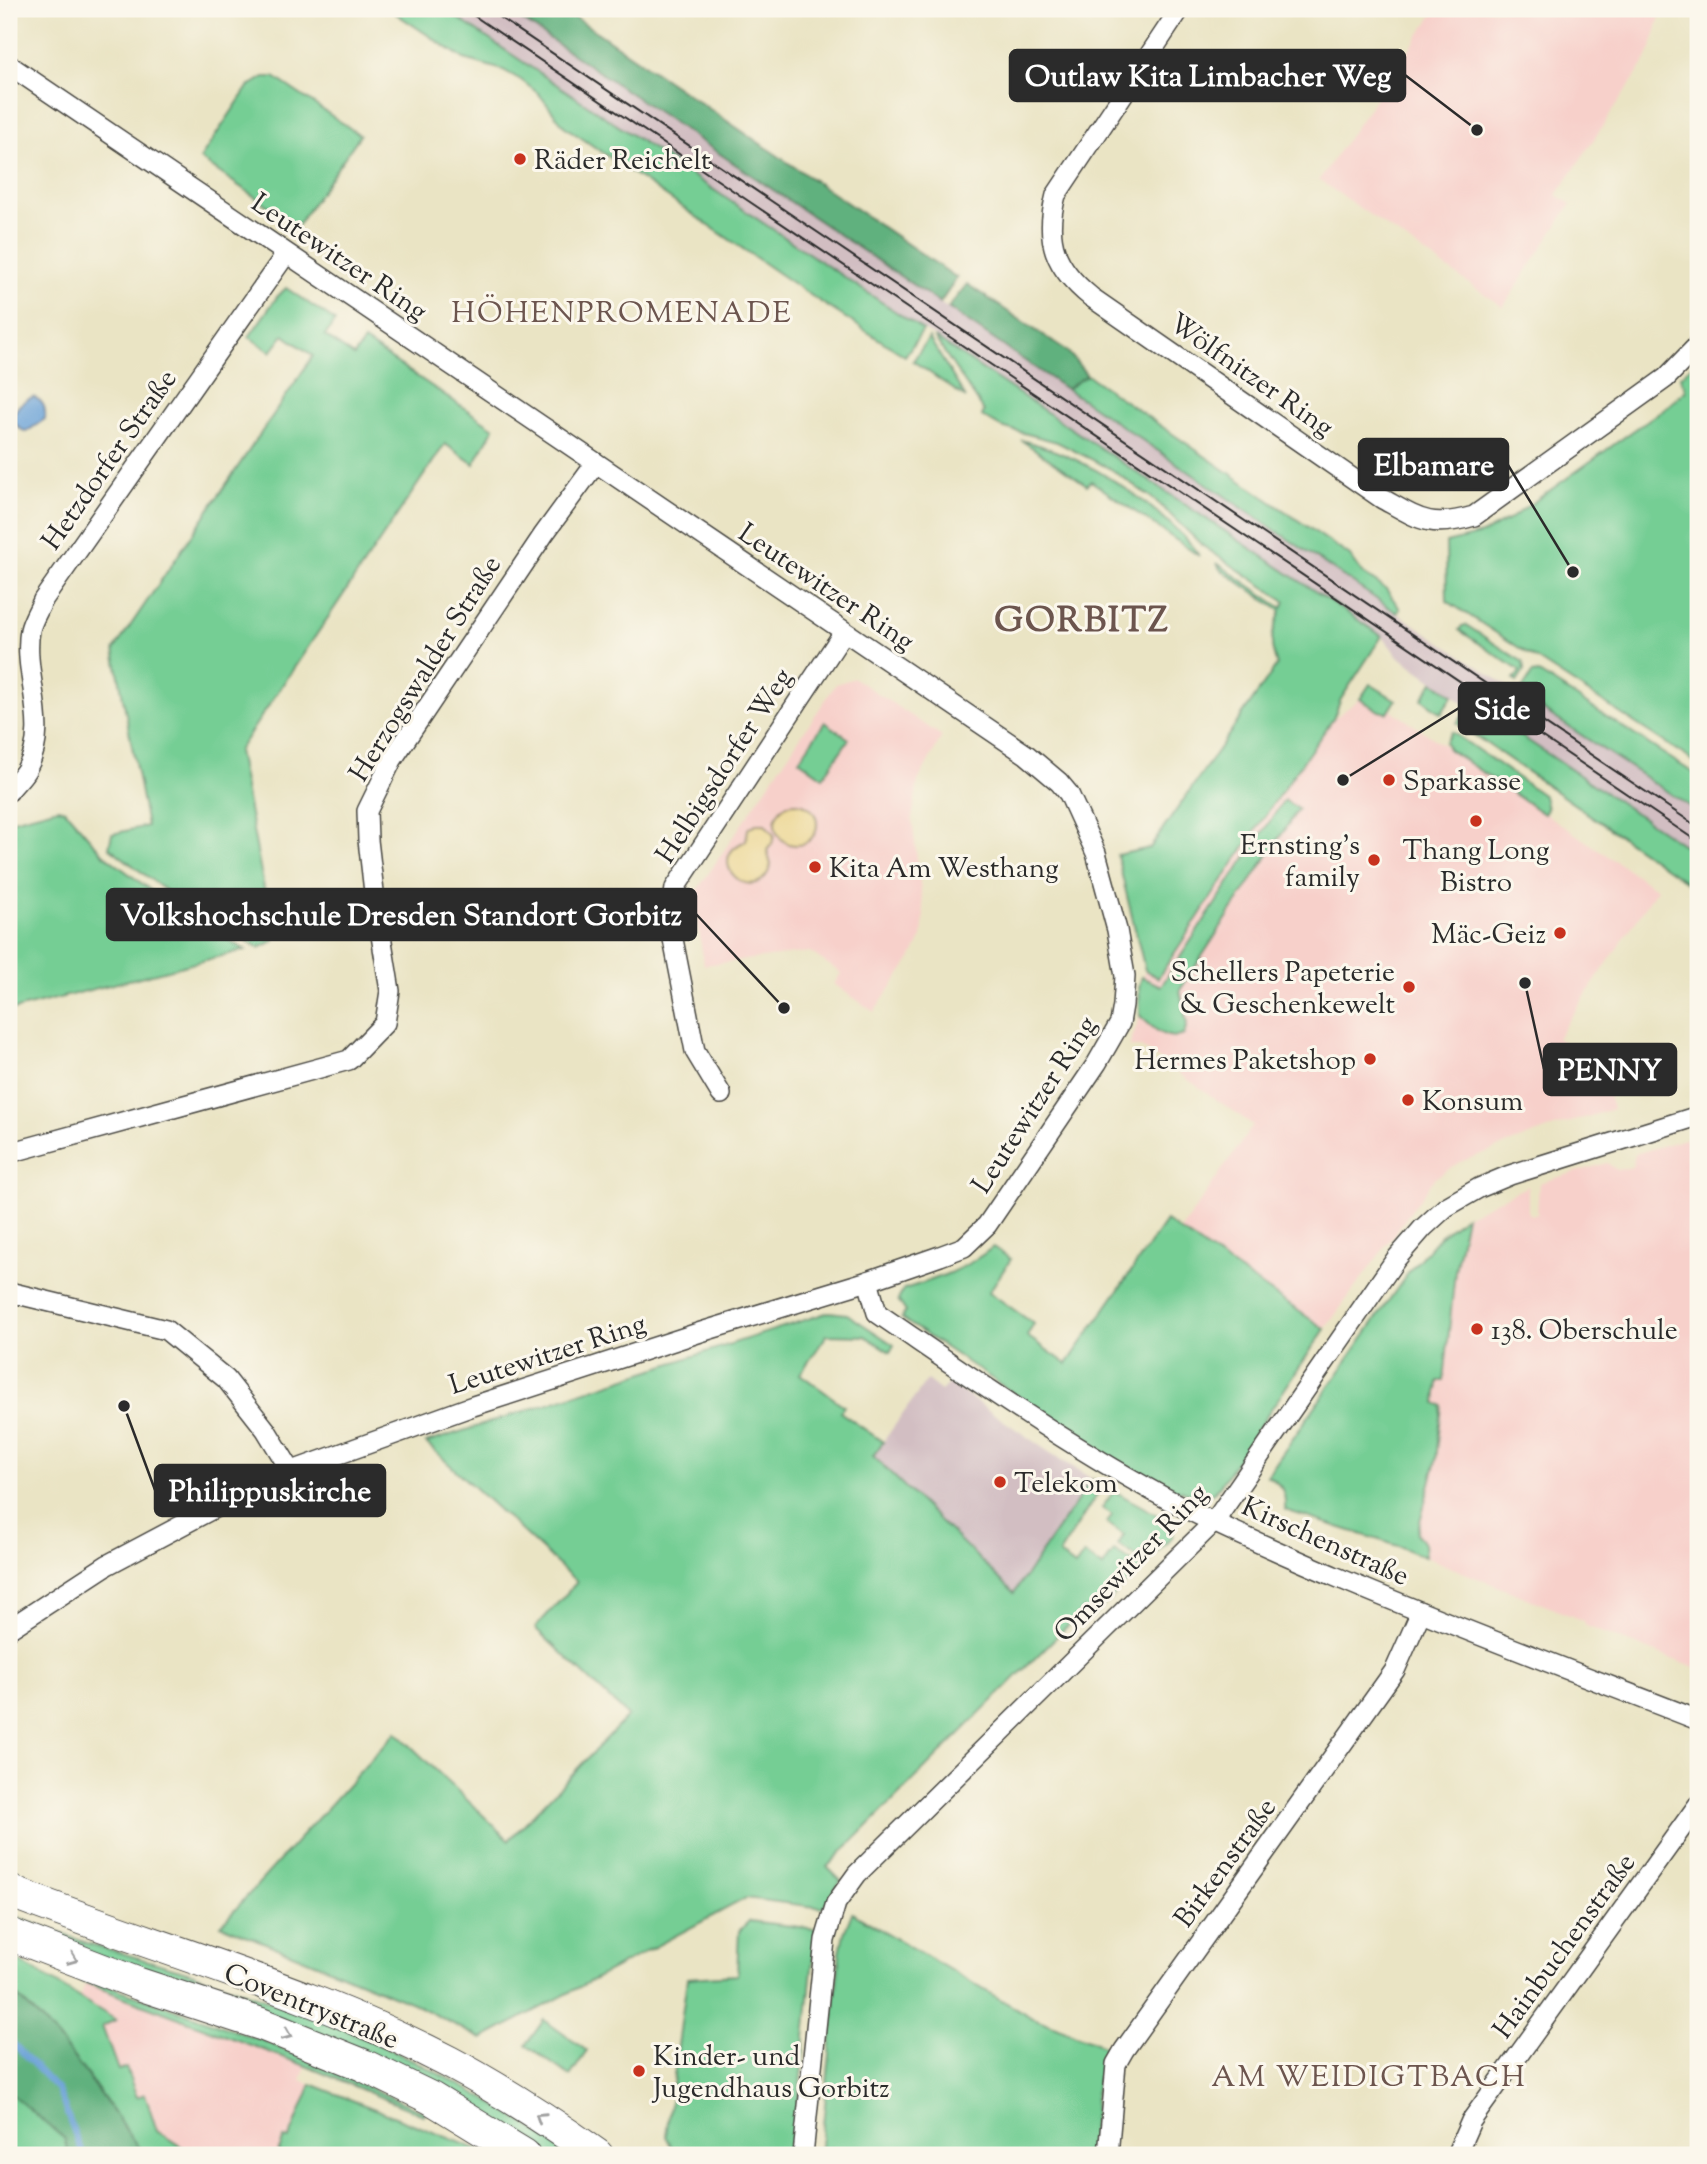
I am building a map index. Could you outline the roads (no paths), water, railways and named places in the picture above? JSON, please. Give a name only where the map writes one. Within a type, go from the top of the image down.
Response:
[{"type":"main road","name":"Coventrystraße","points":[[9,1891],[276,1988],[380,2030],[448,2062],[514,2099],[597,2155]]},
{"type":"main road","name":"Coventrystraße","points":[[9,1934],[139,1984],[261,2024],[363,2065],[431,2098],[524,2155]]},
{"type":"street","name":"Wölfnitzer Ring","points":[[1180,9],[1056,195],[1050,218],[1052,243],[1066,274],[1091,298],[1381,498],[1419,519],[1448,523],[1474,516],[1666,378],[1698,345]]},
{"type":"street","name":"Leutewitzer Ring","points":[[9,65],[1027,755],[1069,794],[1096,853],[1117,930],[1125,976],[1119,1023],[1097,1063],[987,1226],[964,1247],[868,1282],[701,1332],[473,1406],[291,1471],[234,1497],[107,1565],[9,1629]]},
{"type":"street","name":"Hetzdorfer Straße","points":[[9,791],[27,770],[34,748],[37,723],[28,652],[30,628],[43,600],[286,254]]},
{"type":"street","name":"Herzogswalder Straße","points":[[9,1153],[349,1060],[377,1033],[385,1023],[390,991],[374,892],[367,811],[392,760],[544,534],[596,463]]},
{"type":"street","name":"Helbigsdorfer Weg","points":[[721,1094],[695,1051],[670,924],[675,888],[844,632]]},
{"type":"street","name":"Omsewitzer Ring","points":[[803,2155],[825,1940],[836,1903],[857,1874],[1214,1522],[1396,1259],[1446,1207],[1479,1188],[1510,1175],[1698,1116]]},
{"type":"street","name":"Kirschenstraße","points":[[868,1282],[877,1312],[1034,1419],[1119,1473],[1269,1549],[1420,1612],[1698,1720]]},
{"type":"street","points":[[9,1292],[166,1330],[226,1380],[267,1430],[291,1471]]},
{"type":"street","name":"Birkenstraße","points":[[1108,2155],[1116,2064],[1124,2050],[1395,1670],[1420,1612]]},
{"type":"street","name":"Hainbuchenstraße","points":[[1456,2155],[1471,2121],[1698,1805]]},
{"type":"water","points":[[33,397],[44,405],[45,419],[26,432],[16,423],[15,413],[21,404]]},
{"type":"waterway","points":[[9,2039],[58,2090],[83,2155]]},
{"type":"tram line","points":[[464,9],[1698,842]]},
{"type":"tram line","points":[[487,9],[1698,827]]},
{"type":"place","name":"Outlaw Kita Limbacher Weg","points":[[1477,130]]},
{"type":"place","name":"Räder Reichelt","points":[[520,159]]},
{"type":"place","name":"Elbamare","points":[[1573,572]]},
{"type":"place","name":"Side","points":[[1343,780]]},
{"type":"place","name":"Sparkasse","points":[[1389,780]]},
{"type":"place","name":"Thang Long Bistro","points":[[1476,821]]},
{"type":"place","name":"Ernsting's family","points":[[1374,860]]},
{"type":"place","name":"Kita Am Westhang","points":[[815,867]]},
{"type":"place","name":"Mäc-Geiz","points":[[1560,933]]},
{"type":"place","name":"PENNY","points":[[1525,983]]},
{"type":"place","name":"Schellers Papeterie & Geschenkewelt","points":[[1409,987]]},
{"type":"place","name":"Volkshochschule Dresden Standort Gorbitz","points":[[784,1008]]},
{"type":"place","name":"Hermes Paketshop","points":[[1370,1059]]},
{"type":"place","name":"Konsum","points":[[1408,1100]]},
{"type":"place","name":"138. Oberschule","points":[[1477,1329]]},
{"type":"place","name":"Philippuskirche","points":[[124,1406]]},
{"type":"place","name":"Telekom","points":[[1000,1482]]},
{"type":"place","name":"Kinder- und Jugendhaus Gorbitz","points":[[639,2071]]},
{"type":"district","name":"HÖHENPROMENADE","points":[[622,312]]},
{"type":"district","name":"GORBITZ","points":[[1082,619]]},
{"type":"district","name":"AM WEIDIGTBACH","points":[[1369,2076]]}]
